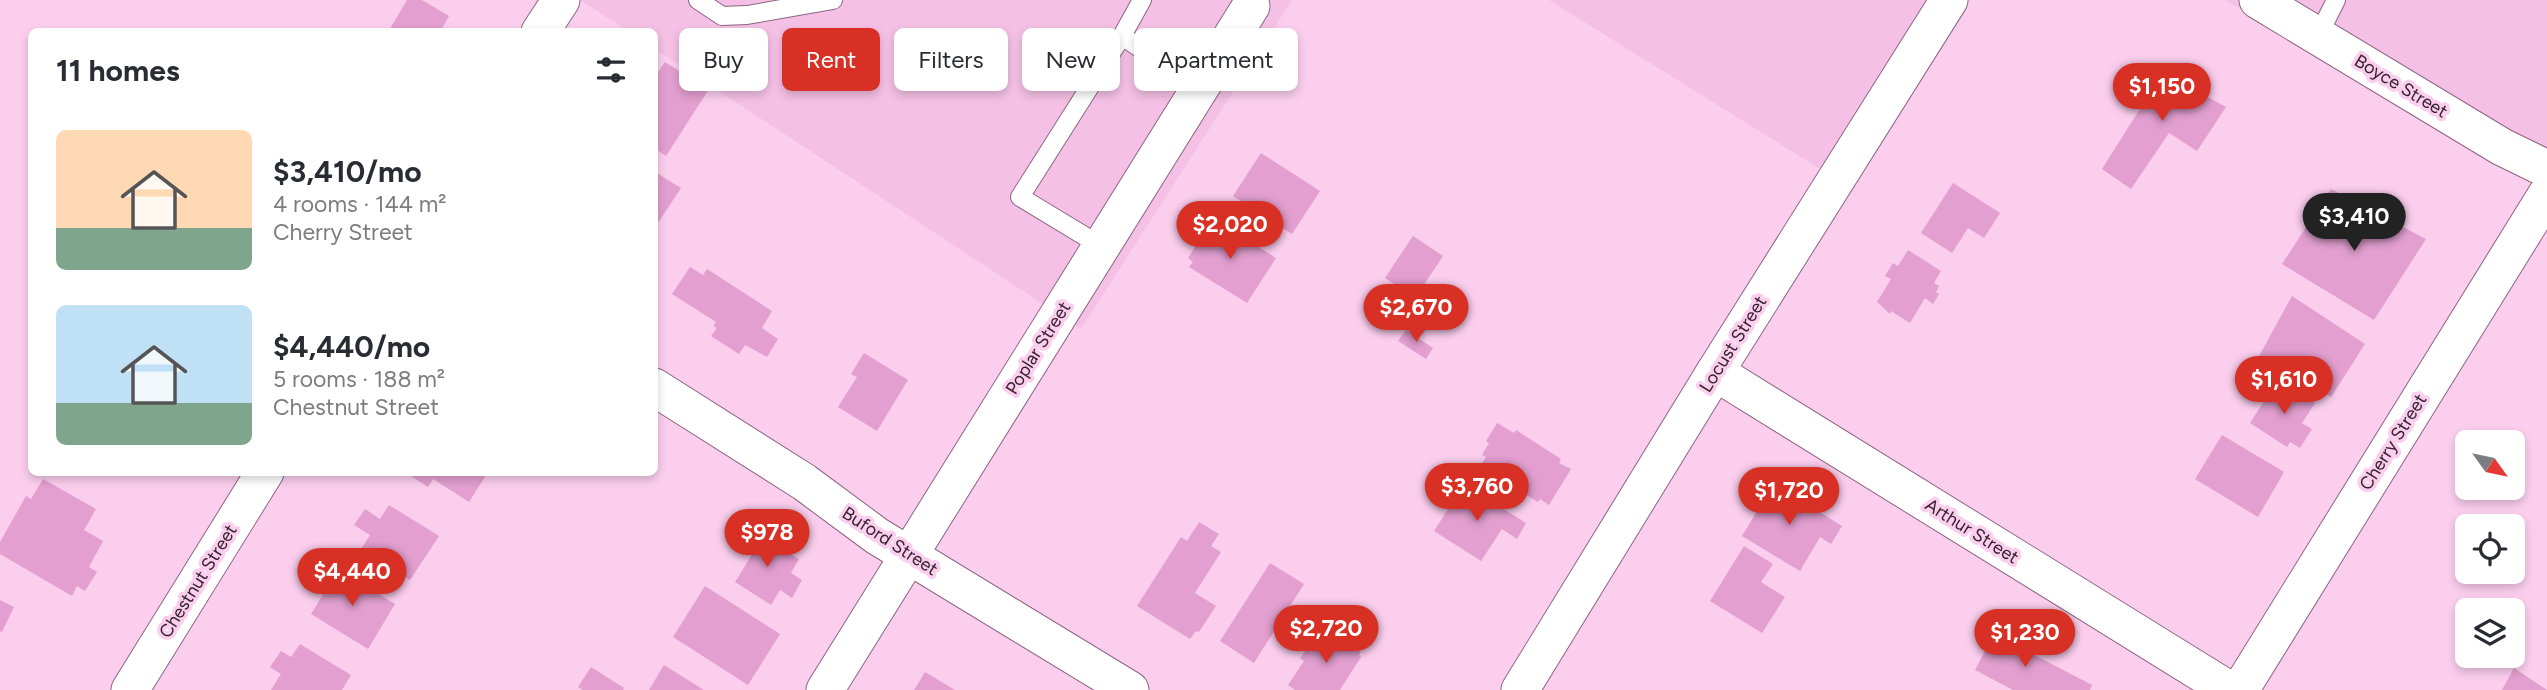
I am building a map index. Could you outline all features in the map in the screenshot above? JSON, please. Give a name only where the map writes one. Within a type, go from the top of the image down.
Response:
[{"type":"street","points":[[543,28],[561,0]]},
{"type":"street","name":"Locust Street","points":[[1520,690],[1715,372],[1949,0]]},
{"type":"street","name":"Boyce Street","points":[[2258,0],[2502,147],[2547,169]]},
{"type":"street","name":"Poplar Street","points":[[1237,28],[1251,6]]},
{"type":"street","name":"Poplar Street","points":[[825,690],[1197,91]]},
{"type":"street","name":"Cherry Street","points":[[2240,690],[2547,194]]},
{"type":"street","name":"Arthur Street","points":[[1715,372],[2229,690]]},
{"type":"street","name":"Buford Street","points":[[658,390],[804,482],[877,536],[1130,690]]},
{"type":"street","name":"Chestnut Street","points":[[130,690],[263,476]]},
{"type":"lane","points":[[698,0],[722,16],[747,15],[833,0]]},
{"type":"lane","points":[[1101,246],[1020,197],[1142,0]]},
{"type":"lane","points":[[2318,36],[2336,0]]},
{"type":"lane","points":[[1122,36],[1134,44]]},
{"type":"shaded area","points":[[580,0],[1292,0],[1274,28],[1134,28],[1134,91],[1234,91],[1081,329],[719,91],[768,91],[768,28],[679,28],[679,65],[658,51],[658,28],[623,28]]},
{"type":"shaded area","points":[[1549,0],[1969,0],[1849,187]]},
{"type":"shaded area","points":[[2225,0],[2547,0],[2547,191]]},
{"type":"building","points":[[407,0],[422,0],[449,16],[442,28],[390,28]]},
{"type":"building","points":[[665,62],[679,71],[679,91],[708,91],[666,156],[658,151],[658,72]]},
{"type":"building","points":[[2151,64],[2173,78],[2180,71],[2194,79],[2189,87],[2226,107],[2197,151],[2169,133],[2131,189],[2102,169],[2150,93],[2137,86]]},
{"type":"building","points":[[1261,153],[1320,191],[1292,234],[1233,196]]},
{"type":"building","points":[[658,174],[681,188],[658,223]]},
{"type":"building","points":[[1953,183],[2000,213],[1984,238],[1968,228],[1952,253],[1921,233]]},
{"type":"building","points":[[2331,189],[2426,239],[2374,320],[2282,264]]},
{"type":"building","points":[[1213,218],[1276,258],[1247,303],[1189,267],[1193,262],[1188,258]]},
{"type":"building","points":[[1413,236],[1443,256],[1415,298],[1385,278]]},
{"type":"building","points":[[1908,250],[1941,271],[1934,283],[1939,286],[1936,292],[1939,294],[1933,304],[1925,298],[1910,323],[1891,311],[1890,314],[1877,302],[1891,279],[1885,276],[1893,263],[1898,266]]},
{"type":"building","points":[[690,267],[703,275],[707,269],[772,311],[762,328],[778,339],[767,357],[745,345],[739,354],[711,336],[717,328],[713,326],[716,322],[672,294]]},
{"type":"building","points":[[1436,284],[1447,291],[1436,309],[1426,302]]},
{"type":"building","points":[[2292,296],[2365,344],[2331,397],[2259,356]]},
{"type":"building","points":[[1424,303],[1437,309],[1423,334],[1412,328]]},
{"type":"building","points":[[1406,330],[1433,348],[1426,359],[1398,341]]},
{"type":"building","points":[[864,353],[908,380],[877,431],[838,407],[857,377],[851,374]]},
{"type":"building","points":[[2278,380],[2315,403],[2302,423],[2312,429],[2300,448],[2290,442],[2287,447],[2250,423]]},
{"type":"building","points":[[1497,423],[1514,433],[1516,430],[1561,459],[1559,463],[1571,469],[1549,505],[1540,499],[1538,502],[1489,473],[1491,469],[1482,463],[1486,457],[1482,455],[1489,443],[1486,441]]},
{"type":"building","points":[[2222,435],[2284,472],[2258,517],[2195,479]]},
{"type":"building","points":[[411,476],[485,476],[469,502],[433,479],[428,487]]},
{"type":"building","points":[[43,479],[96,509],[84,530],[103,541],[89,567],[97,572],[85,591],[77,586],[72,596],[0,554],[0,542],[26,496],[31,499]]},
{"type":"building","points":[[1774,483],[1842,526],[1831,544],[1820,537],[1800,571],[1742,536]]},
{"type":"building","points":[[1464,484],[1526,523],[1517,539],[1502,529],[1481,561],[1434,531]]},
{"type":"building","points":[[389,505],[439,536],[410,580],[361,549],[370,535],[354,525],[365,509],[380,519]]},
{"type":"building","points":[[1199,522],[1219,534],[1211,546],[1221,552],[1195,593],[1216,606],[1199,632],[1196,631],[1190,639],[1137,606],[1181,537],[1187,541]]},
{"type":"building","points":[[748,528],[799,559],[791,573],[802,580],[792,598],[780,590],[771,605],[735,582],[753,553],[737,544]]},
{"type":"building","points":[[1744,546],[1773,564],[1761,582],[1785,597],[1762,633],[1710,601]]},
{"type":"building","points":[[1270,563],[1304,584],[1254,663],[1220,641]]},
{"type":"building","points":[[333,566],[395,604],[368,649],[311,614],[324,593],[319,590]]},
{"type":"building","points":[[705,586],[780,634],[748,685],[673,637]]},
{"type":"building","points":[[0,600],[14,607],[2,632],[0,631]]},
{"type":"building","points":[[1326,629],[1361,652],[1361,657],[1340,690],[1295,690],[1288,685],[1304,661],[1300,658],[1307,649],[1311,652]]},
{"type":"building","points":[[1994,634],[2092,685],[2090,690],[2013,690],[1975,670]]},
{"type":"building","points":[[300,644],[351,675],[342,690],[271,690],[281,674],[270,667],[281,651],[291,657]]},
{"type":"building","points":[[664,665],[704,690],[649,690]]},
{"type":"building","points":[[591,667],[624,688],[623,690],[583,690],[578,687]]},
{"type":"building","points":[[2514,668],[2547,690],[2502,690]]},
{"type":"building","points":[[925,672],[955,690],[914,690]]}]
